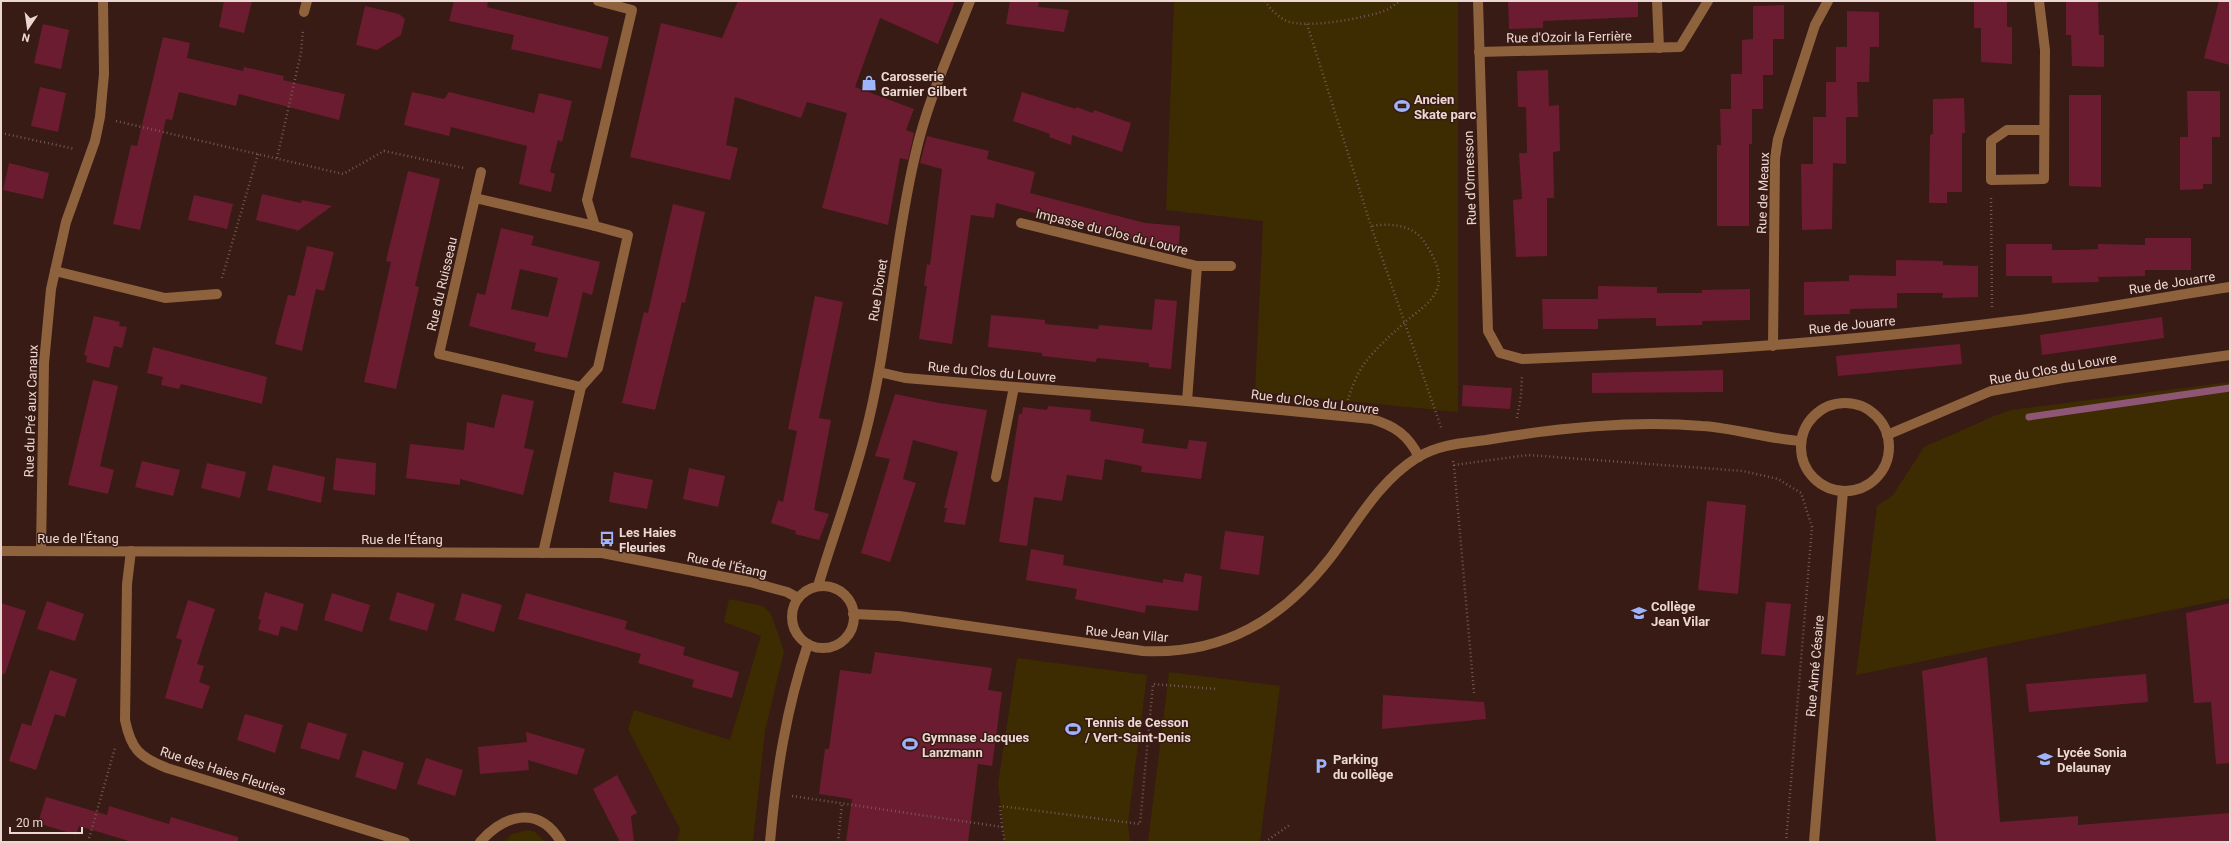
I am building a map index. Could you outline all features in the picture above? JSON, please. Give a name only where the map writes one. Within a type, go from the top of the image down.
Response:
[{"type":"street","name":"Rue du Pré aux Canaux","points":[[41,551],[44,363],[50,289],[66,222],[91,154],[100,117],[104,74],[103,1]]},
{"type":"street","points":[[304,12],[307,1]]},
{"type":"street","points":[[595,226],[587,200],[632,10],[598,1]]},
{"type":"street","name":"Rue Dionet","points":[[818,586],[866,435],[879,372],[905,201],[915,155],[929,104],[970,1]]},
{"type":"street","name":"Rue d'Ormesson","points":[[1478,1],[1488,331]]},
{"type":"street","points":[[1657,1],[1659,48]]},
{"type":"street","name":"Rue d'Ozoir la Ferrière","points":[[1479,52],[1680,47],[1708,1]]},
{"type":"street","name":"Rue de Meaux","points":[[1773,346],[1775,158],[1778,139],[1815,25],[1828,1]]},
{"type":"street","points":[[2039,1],[2045,50],[2043,130],[2044,179],[1991,180],[1991,142],[2007,130],[2043,130]]},
{"type":"street","points":[[481,172],[475,198],[628,235],[598,368],[581,387],[543,553]]},
{"type":"street","name":"Rue du Ruisseau","points":[[475,198],[439,354],[581,387]]},
{"type":"street","name":"Impasse du Clos du Louvre","points":[[1021,223],[1197,266],[1231,266]]},
{"type":"street","name":"Impasse du Clos du Louvre","points":[[1187,401],[1197,266]]},
{"type":"street","points":[[55,271],[165,298],[217,294]]},
{"type":"street","name":"Rue de Jouarre","points":[[1488,331],[1500,353],[1522,359],[1660,354],[1773,346],[1992,323],[2230,287]]},
{"type":"street","name":"Rue du Clos du Louvre","points":[[1887,435],[1991,391],[2063,378],[2230,355]]},
{"type":"street","name":"Rue du Clos du Louvre","points":[[879,372],[905,378],[1187,401],[1372,419],[1390,425],[1412,442],[1418,457]]},
{"type":"street","points":[[996,477],[1014,387]]},
{"type":"street","points":[[1842,403],[1857,405],[1870,411],[1881,421],[1887,435],[1889,449],[1886,462],[1880,475],[1869,484],[1856,490],[1843,491],[1828,488],[1816,480],[1806,469],[1801,455],[1801,441],[1806,426],[1815,415],[1827,406],[1842,403]]},
{"type":"street","points":[[1418,457],[1447,445],[1518,435],[1622,425],[1661,424],[1704,426],[1801,441]]},
{"type":"street","name":"Rue Jean Vilar","points":[[853,614],[899,616],[1143,650],[1168,652],[1216,643],[1240,634],[1259,624],[1277,613],[1294,598],[1331,557],[1364,508],[1380,489],[1418,457]]},
{"type":"street","name":"Rue Aimé Césaire","points":[[1814,842],[1843,491]]},
{"type":"street","name":"Rue de l'Étang","points":[[1,551],[602,554],[750,582],[787,592],[798,598]]},
{"type":"street","name":"Rue des Haies Fleuries","points":[[131,551],[127,584],[125,720],[129,736],[135,750],[149,761],[167,768],[405,842]]},
{"type":"street","points":[[818,586],[828,586],[838,590],[851,604],[853,614],[849,633],[839,642],[826,648],[808,644],[799,637],[794,628],[792,618],[793,608],[798,598],[804,593],[818,586]]},
{"type":"street","points":[[770,842],[775,784],[784,730],[808,644]]},
{"type":"street","points":[[480,842],[503,822],[520,817],[540,821],[551,827],[561,842]]},
{"type":"path","points":[[1265,1],[1270,10],[1287,22],[1307,24],[1364,17],[1386,11],[1400,1]]},
{"type":"path","points":[[277,158],[300,53],[304,12]]},
{"type":"path","points":[[1307,24],[1371,226],[1454,465],[1474,693]]},
{"type":"path","points":[[100,117],[343,174],[384,151],[481,172]]},
{"type":"path","points":[[1,133],[91,154]]},
{"type":"path","points":[[217,294],[258,154]]},
{"type":"path","points":[[1991,180],[1992,323]]},
{"type":"path","points":[[1344,416],[1350,392],[1363,365],[1405,321],[1424,307],[1434,295],[1439,280],[1435,258],[1422,238],[1402,226],[1387,224],[1371,226]]},
{"type":"path","points":[[1518,435],[1516,415],[1521,396],[1522,359]]},
{"type":"path","points":[[1454,465],[1528,455],[1649,463],[1743,471],[1778,479],[1801,493],[1812,527],[1786,842]]},
{"type":"path","points":[[1005,842],[1000,806],[1140,824],[1154,684],[1217,689]]},
{"type":"path","points":[[88,842],[118,740]]},
{"type":"path","points":[[792,796],[1002,828]]},
{"type":"path","points":[[838,842],[842,804]]},
{"type":"path","points":[[1265,842],[1291,824]]},
{"type":"shaded area","points":[[1174,1],[1458,1],[1458,412],[1255,392],[1263,221],[1166,210]]},
{"type":"shaded area","points":[[2230,382],[2230,598],[1856,675],[1877,506],[1893,495],[1924,447],[2011,410]]},
{"type":"shaded area","points":[[729,599],[763,606],[771,614],[784,651],[765,731],[753,842],[677,842],[680,829],[628,729],[634,710],[730,740],[761,636],[724,622]]},
{"type":"shaded area","name":"Tennis de Cesson / Vert-Saint-Denis","points":[[1017,658],[1147,675],[1128,823],[1130,842],[1005,842],[998,784]]},
{"type":"shaded area","points":[[1169,672],[1280,686],[1260,842],[1148,842]]},
{"type":"shaded area","points":[[527,830],[535,832],[545,842],[504,842],[512,834]]},
{"type":"building","points":[[224,1],[252,1],[244,33],[219,27]]},
{"type":"building","points":[[454,1],[488,1],[487,7],[609,37],[601,69],[511,49],[514,35],[449,21]]},
{"type":"building","points":[[738,1],[955,1],[938,44],[880,18],[855,87],[914,109],[906,130],[914,133],[908,160],[900,158],[888,225],[822,208],[847,113],[807,102],[801,118],[735,97],[726,145],[738,148],[730,180],[630,157],[661,23],[722,38]]},
{"type":"building","points":[[1010,1],[1039,1],[1038,7],[1069,10],[1064,32],[1006,24]]},
{"type":"building","points":[[1508,1],[1638,1],[1638,17],[1543,21],[1543,28],[1509,29]]},
{"type":"building","points":[[1974,1],[2007,1],[2007,27],[2012,27],[2012,64],[1981,62],[1981,28],[1974,28]]},
{"type":"building","points":[[2066,1],[2098,1],[2099,35],[2104,35],[2104,67],[2072,66],[2071,35],[2066,35]]},
{"type":"building","points":[[2219,1],[2230,1],[2230,65],[2204,58]]},
{"type":"building","points":[[1784,5],[1784,39],[1773,39],[1773,75],[1763,75],[1763,109],[1752,109],[1752,144],[1749,144],[1749,226],[1717,226],[1717,145],[1721,145],[1720,109],[1731,109],[1731,74],[1742,74],[1742,40],[1753,39],[1753,6]]},
{"type":"building","points":[[365,6],[399,14],[405,19],[401,35],[377,50],[356,45]]},
{"type":"building","points":[[1847,11],[1879,12],[1879,47],[1870,47],[1869,82],[1857,82],[1858,117],[1846,117],[1846,164],[1833,163],[1832,229],[1802,230],[1801,164],[1813,164],[1813,117],[1826,117],[1826,82],[1836,82],[1836,47],[1847,47]]},
{"type":"building","points":[[43,24],[69,30],[61,69],[34,63]]},
{"type":"building","points":[[163,37],[190,43],[187,58],[243,71],[244,67],[284,76],[283,80],[345,94],[339,120],[239,94],[236,106],[179,92],[172,120],[166,119],[140,230],[113,224],[131,145],[137,146]]},
{"type":"building","points":[[1548,70],[1549,106],[1559,105],[1560,151],[1553,152],[1554,198],[1547,198],[1547,256],[1516,257],[1513,200],[1522,199],[1519,153],[1527,153],[1526,107],[1518,107],[1517,71]]},
{"type":"building","points":[[40,87],[66,93],[58,132],[31,126]]},
{"type":"building","points":[[2187,91],[2220,91],[2220,137],[2212,137],[2212,184],[2203,184],[2203,189],[2180,190],[2180,137],[2188,137]]},
{"type":"building","points":[[412,92],[444,99],[449,92],[534,113],[539,93],[572,101],[562,142],[558,140],[550,172],[555,174],[551,192],[519,184],[527,146],[451,127],[449,136],[404,125]]},
{"type":"building","points":[[1022,92],[1076,109],[1076,107],[1093,113],[1094,110],[1131,123],[1122,152],[1072,135],[1071,145],[1049,137],[1050,134],[1013,121]]},
{"type":"building","points":[[2069,95],[2101,95],[2101,187],[2069,186]]},
{"type":"building","points":[[1964,98],[1965,133],[1962,133],[1962,192],[1947,192],[1947,203],[1929,203],[1930,135],[1933,134],[1933,99]]},
{"type":"building","points":[[927,136],[989,151],[987,159],[1035,172],[1030,193],[1145,223],[1180,226],[1179,245],[1143,242],[996,203],[994,218],[971,215],[952,344],[919,339],[927,286],[924,286],[927,264],[930,265],[942,169],[920,163]]},
{"type":"building","points":[[9,163],[49,173],[43,199],[3,190]]},
{"type":"building","points":[[408,171],[440,179],[415,286],[419,287],[396,389],[364,382],[391,262],[386,261]]},
{"type":"building","points":[[262,194],[301,203],[302,200],[332,206],[296,232],[297,230],[256,220]]},
{"type":"building","points":[[194,195],[233,204],[227,229],[188,220]]},
{"type":"building","points":[[673,204],[705,212],[685,303],[682,302],[655,410],[622,403],[644,312],[648,313]]},
{"type":"building","points":[[501,228],[534,236],[531,245],[600,262],[592,295],[583,292],[567,358],[534,351],[536,343],[469,326],[477,293],[485,295]],"holes":[[[520,269],[558,278],[548,317],[511,309]]]},
{"type":"building","points":[[2145,238],[2191,238],[2191,270],[2145,270],[2145,276],[2098,277],[2099,282],[2052,283],[2052,276],[2006,276],[2006,244],[2052,244],[2052,250],[2076,250],[2098,249],[2098,244],[2145,245]]},
{"type":"building","points":[[307,246],[334,252],[324,291],[316,289],[302,351],[275,344],[288,295],[295,296]]},
{"type":"building","points":[[1896,260],[1943,261],[1943,265],[1978,266],[1978,297],[1942,298],[1943,293],[1897,293],[1897,308],[1850,309],[1850,314],[1804,315],[1804,282],[1849,281],[1849,275],[1896,276]]},
{"type":"building","points":[[1598,286],[1657,287],[1657,293],[1702,293],[1702,290],[1750,289],[1750,320],[1702,321],[1702,325],[1656,326],[1656,318],[1598,319],[1598,329],[1543,329],[1542,299],[1598,299]]},
{"type":"building","points":[[815,296],[843,302],[819,418],[831,420],[814,510],[829,514],[819,540],[795,534],[796,531],[771,523],[778,500],[783,502],[797,431],[788,429]]},
{"type":"building","points":[[1155,299],[1177,301],[1171,369],[1149,367],[1149,363],[1097,358],[1096,362],[1042,356],[1042,353],[988,347],[991,315],[1045,320],[1045,324],[1098,329],[1099,325],[1152,330]]},
{"type":"building","points":[[94,316],[120,322],[119,326],[127,327],[122,348],[114,346],[109,368],[86,362],[87,356],[84,355]]},
{"type":"building","points":[[2162,317],[2164,338],[2042,355],[2040,335]]},
{"type":"building","points":[[1960,344],[1962,364],[1838,376],[1836,356]]},
{"type":"building","points":[[153,347],[267,377],[262,404],[181,384],[179,389],[161,385],[163,377],[147,373]]},
{"type":"building","points":[[1723,370],[1723,392],[1592,393],[1592,373]]},
{"type":"building","points":[[93,380],[118,386],[100,466],[114,470],[108,494],[68,485]]},
{"type":"building","points":[[1463,385],[1512,388],[1510,409],[1462,406]]},
{"type":"building","points":[[502,394],[534,401],[524,448],[534,450],[523,495],[460,479],[460,485],[406,478],[410,444],[464,450],[467,422],[494,428]]},
{"type":"building","points":[[895,394],[939,403],[987,410],[965,525],[944,522],[947,508],[944,508],[958,452],[913,440],[903,479],[916,483],[890,562],[861,553],[890,459],[875,456]]},
{"type":"building","points":[[1048,406],[1091,410],[1090,421],[1144,429],[1142,443],[1187,449],[1189,440],[1207,442],[1201,479],[1141,472],[1142,466],[1105,459],[1102,480],[1067,475],[1062,501],[1034,497],[1027,546],[999,542],[1019,414],[1022,414],[1023,407],[1047,410]]},
{"type":"building","points":[[336,458],[376,463],[375,495],[333,490]]},
{"type":"building","points":[[142,461],[180,470],[173,496],[135,487]]},
{"type":"building","points":[[207,463],[246,472],[240,498],[201,488]]},
{"type":"building","points":[[273,465],[325,477],[321,503],[267,490]]},
{"type":"building","points":[[689,468],[725,476],[718,507],[683,499]]},
{"type":"building","points":[[614,472],[653,480],[647,509],[609,502]]},
{"type":"building","points":[[1707,501],[1746,505],[1738,594],[1698,590]]},
{"type":"building","points":[[1225,531],[1264,536],[1259,575],[1220,569]]},
{"type":"building","points":[[1031,549],[1064,555],[1063,565],[1163,583],[1163,579],[1183,582],[1185,573],[1202,576],[1198,611],[1146,605],[1145,613],[1075,599],[1077,589],[1026,580]]},
{"type":"building","points":[[265,592],[304,604],[297,631],[281,626],[278,636],[258,630],[261,620],[258,619]]},
{"type":"building","points":[[397,592],[435,604],[427,631],[389,620]]},
{"type":"building","points":[[332,593],[370,605],[362,632],[324,620]]},
{"type":"building","points":[[462,593],[502,605],[494,632],[455,620]]},
{"type":"building","points":[[526,593],[627,621],[625,629],[685,647],[683,655],[739,672],[732,698],[692,687],[694,680],[638,663],[641,654],[518,619]]},
{"type":"building","points":[[188,600],[215,609],[197,664],[204,666],[199,682],[210,686],[202,709],[165,698],[182,640],[176,638]]},
{"type":"building","points":[[47,601],[84,614],[75,641],[37,629]]},
{"type":"building","points":[[1766,602],[1791,604],[1785,656],[1761,654]]},
{"type":"building","points":[[1,603],[26,611],[5,674],[1,674]]},
{"type":"building","points":[[2230,603],[2230,763],[2216,764],[2211,702],[2194,703],[2186,613]]},
{"type":"building","name":"Gymnase Jacques Lanzmann","points":[[875,652],[992,668],[988,690],[1002,692],[992,766],[978,764],[968,842],[846,842],[852,799],[819,794],[825,749],[829,749],[840,670],[871,674]]},
{"type":"building","points":[[1987,657],[2000,822],[2078,816],[2078,825],[2230,813],[2230,842],[1936,842],[1922,671]]},
{"type":"building","points":[[50,670],[77,679],[65,717],[55,714],[36,770],[9,761],[22,723],[31,726]]},
{"type":"building","points":[[2146,674],[2148,702],[2029,712],[2026,684]]},
{"type":"building","points":[[1383,695],[1484,702],[1486,719],[1382,729]]},
{"type":"building","points":[[245,714],[283,725],[275,753],[237,740]]},
{"type":"building","points":[[308,722],[347,734],[339,760],[300,748]]},
{"type":"building","points":[[526,732],[585,749],[577,775],[528,760],[529,770],[480,774],[478,747],[527,742]]},
{"type":"building","points":[[363,750],[404,763],[396,790],[355,777]]},
{"type":"building","points":[[426,758],[463,770],[455,796],[417,784]]},
{"type":"building","points":[[617,775],[637,813],[631,816],[634,842],[620,842],[593,789]]},
{"type":"building","points":[[46,797],[107,815],[109,806],[169,824],[171,817],[238,837],[238,842],[132,842],[79,826],[76,835],[38,823]]},
{"type":"waterway","points":[[2029,417],[2230,388]]},
{"type":"place","name":"Carosserie Garnier Gilbert","points":[[869,83]]},
{"type":"place","name":"Ancien Skate parc","points":[[1402,106]]},
{"type":"place","name":"Les Haies Fleuries","points":[[607,539]]},
{"type":"place","name":"Collège Jean Vilar","points":[[1639,613]]},
{"type":"place","name":"Tennis de Cesson / Vert-Saint-Denis","points":[[1073,729]]},
{"type":"place","name":"Gymnase Jacques Lanzmann","points":[[910,744]]},
{"type":"place","name":"Lycée Sonia Delaunay","points":[[2045,759]]},
{"type":"place","name":"Parking du collège","points":[[1321,766]]}]
